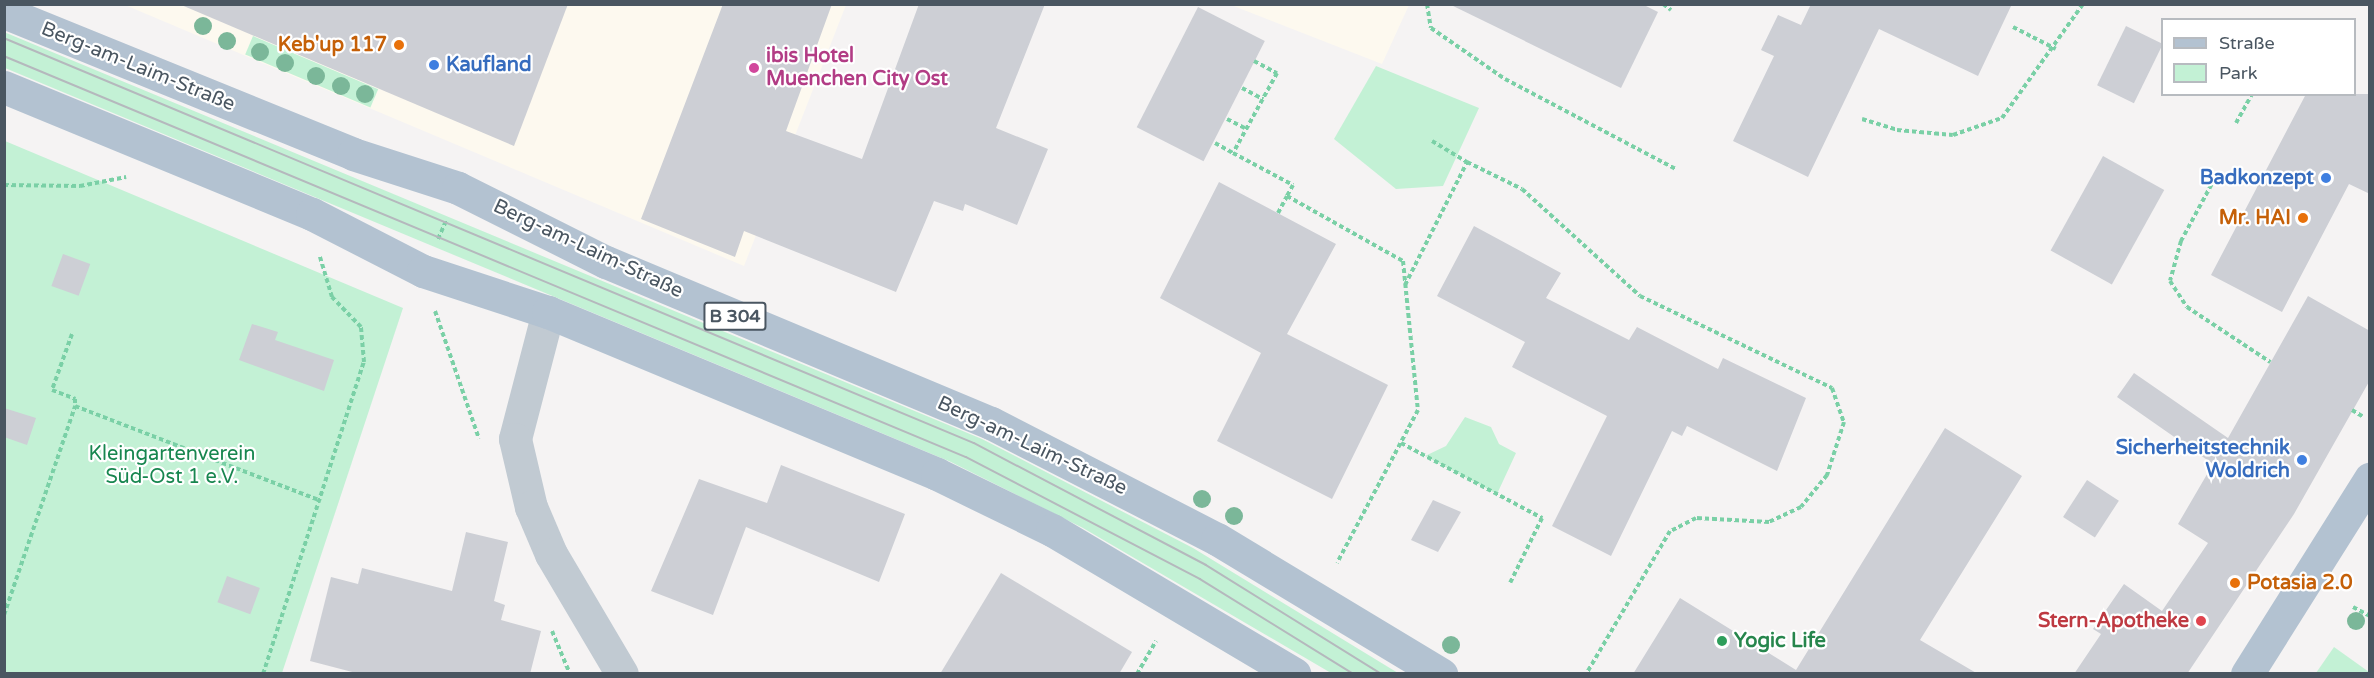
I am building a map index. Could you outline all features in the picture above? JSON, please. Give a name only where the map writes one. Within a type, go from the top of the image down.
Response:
[{"type":"main road","name":"Berg-am-Laim-Straße","points":[[4,12],[353,154],[458,188],[606,262],[1086,467],[1441,674]]},
{"type":"main road","points":[[4,87],[312,214],[423,271],[548,312],[937,474],[1052,530],[1295,674]]},
{"type":"main road","points":[[2247,674],[2370,479]]},
{"type":"street","points":[[548,312],[515,440],[531,507],[551,554],[622,674]]},
{"type":"path","points":[[1427,4],[1431,28],[1505,79],[1676,169]]},
{"type":"path","points":[[1663,4],[1671,10]]},
{"type":"path","points":[[1862,119],[1897,130],[1953,135],[2002,118],[2056,49],[2083,4]]},
{"type":"path","points":[[2013,27],[2056,49]]},
{"type":"path","points":[[1233,153],[1277,73],[1254,62]]},
{"type":"path","points":[[1242,87],[1263,99]]},
{"type":"path","points":[[2236,123],[2251,96]]},
{"type":"path","points":[[1227,119],[1247,129]]},
{"type":"path","points":[[1432,141],[1467,162],[1522,189],[1640,296],[1832,388],[1844,422],[1827,475],[1801,507],[1769,522],[1695,518],[1670,531],[1586,674]]},
{"type":"path","points":[[1215,143],[1293,185],[1278,213]]},
{"type":"path","points":[[1405,285],[1467,162]]},
{"type":"path","points":[[4,185],[80,186],[126,177]]},
{"type":"path","points":[[2215,178],[2181,241],[2170,281],[2187,307],[2270,362]]},
{"type":"path","points":[[423,271],[458,188]]},
{"type":"path","points":[[1287,196],[1403,261],[1418,410],[1337,564]]},
{"type":"path","points":[[263,674],[364,362],[361,327],[332,297],[320,257]]},
{"type":"path","points":[[4,615],[75,406],[75,399],[52,390],[72,334]]},
{"type":"path","points":[[75,406],[318,500]]},
{"type":"path","points":[[2352,410],[2362,416]]},
{"type":"path","points":[[1401,443],[1542,518],[1510,583]]},
{"type":"path","points":[[2353,607],[2370,616]]},
{"type":"path","points":[[1137,674],[1156,641]]},
{"type":"shaded area","points":[[125,5],[846,5],[744,266]]},
{"type":"shaded area","points":[[1231,5],[1409,5],[1382,64]]},
{"type":"green space","points":[[4,32],[982,439],[1193,548],[1398,673],[1331,673],[1083,528],[951,462],[5,68]]},
{"type":"green space","points":[[253,36],[378,89],[370,108],[245,54]]},
{"type":"green space","points":[[1376,66],[1479,108],[1443,186],[1396,189],[1334,139]]},
{"type":"green space","name":"Kleingartenverein Süd-Ost 1 e.V.","points":[[5,141],[403,308],[282,673],[4,673]]},
{"type":"green space","points":[[1465,417],[1491,427],[1499,444],[1516,453],[1497,494],[1425,456],[1446,446]]},
{"type":"green space","points":[[2334,647],[2369,672],[2369,673],[2316,673]]},
{"type":"building","name":"Kaufland","points":[[179,4],[568,4],[514,146]]},
{"type":"building","points":[[723,4],[832,4],[786,131],[862,159],[919,4],[1045,4],[996,128],[1048,149],[1017,225],[965,204],[963,211],[934,201],[896,292],[744,231],[735,257],[641,219]]},
{"type":"building","points":[[1449,4],[1642,4],[1658,12],[1621,88]]},
{"type":"building","points":[[1811,4],[2012,4],[1978,76],[1879,29],[1808,177],[1733,141],[1774,56],[1761,50],[1778,15],[1801,25]]},
{"type":"building","points":[[1198,7],[1265,41],[1204,161],[1137,127]]},
{"type":"building","points":[[2126,26],[2161,43],[2161,48],[2134,103],[2097,85]]},
{"type":"building","points":[[2370,94],[2370,194],[2349,184],[2282,312],[2211,275],[2305,96]]},
{"type":"building","points":[[2103,156],[2164,190],[2112,284],[2051,250]]},
{"type":"building","points":[[1219,182],[1336,244],[1287,334],[1388,385],[1332,499],[1217,441],[1261,353],[1160,298]]},
{"type":"building","points":[[1474,226],[1561,273],[1546,298],[1629,340],[1637,327],[1718,369],[1723,358],[1806,398],[1777,471],[1687,426],[1682,436],[1672,431],[1611,556],[1552,526],[1607,416],[1512,367],[1525,342],[1437,296]]},
{"type":"building","points":[[63,254],[90,264],[79,296],[51,286]]},
{"type":"building","points":[[2308,296],[2370,331],[2370,380],[2294,514],[2187,674],[2074,674],[2101,634],[2093,629],[2124,584],[2162,611],[2208,543],[2178,524],[2213,464],[2117,397],[2134,373],[2228,438]]},
{"type":"building","points":[[252,324],[278,332],[275,340],[334,360],[324,391],[239,360]]},
{"type":"building","points":[[4,408],[36,418],[27,445],[4,437]]},
{"type":"building","points":[[1945,428],[2022,476],[1920,640],[1978,674],[1633,674],[1680,598],[1796,670]]},
{"type":"building","points":[[781,465],[905,514],[879,582],[746,527],[713,615],[651,591],[699,479],[767,503]]},
{"type":"building","points":[[2087,480],[2119,501],[2095,538],[2063,517]]},
{"type":"building","points":[[1433,500],[1461,512],[1438,552],[1411,540]]},
{"type":"building","points":[[466,532],[508,542],[494,601],[505,605],[501,620],[541,631],[530,674],[360,674],[310,661],[331,577],[358,584],[362,568],[452,591]]},
{"type":"building","points":[[1001,573],[1132,652],[1119,674],[940,674]]},
{"type":"building","points":[[227,576],[260,588],[250,614],[217,602]]},
{"type":"tram line","points":[[4,38],[974,443],[1206,565],[1382,674]]},
{"type":"tram line","points":[[4,56],[966,457],[1200,579],[1354,674]]},
{"type":"place","name":"Keb'up 117","points":[[399,45]]},
{"type":"place","name":"Kaufland","points":[[434,65]]},
{"type":"place","name":"ibis Hotel Muenchen City Ost","points":[[754,68]]},
{"type":"place","name":"Badkonzept","points":[[2326,178]]},
{"type":"place","name":"Mr. HAI","points":[[2303,218]]},
{"type":"place","name":"Sicherheitstechnik Woldrich","points":[[2302,460]]},
{"type":"place","name":"Potasia 2.0","points":[[2235,583]]},
{"type":"place","name":"Stern-Apotheke","points":[[2201,621]]},
{"type":"place","name":"Yogic Life","points":[[1722,641]]}]
